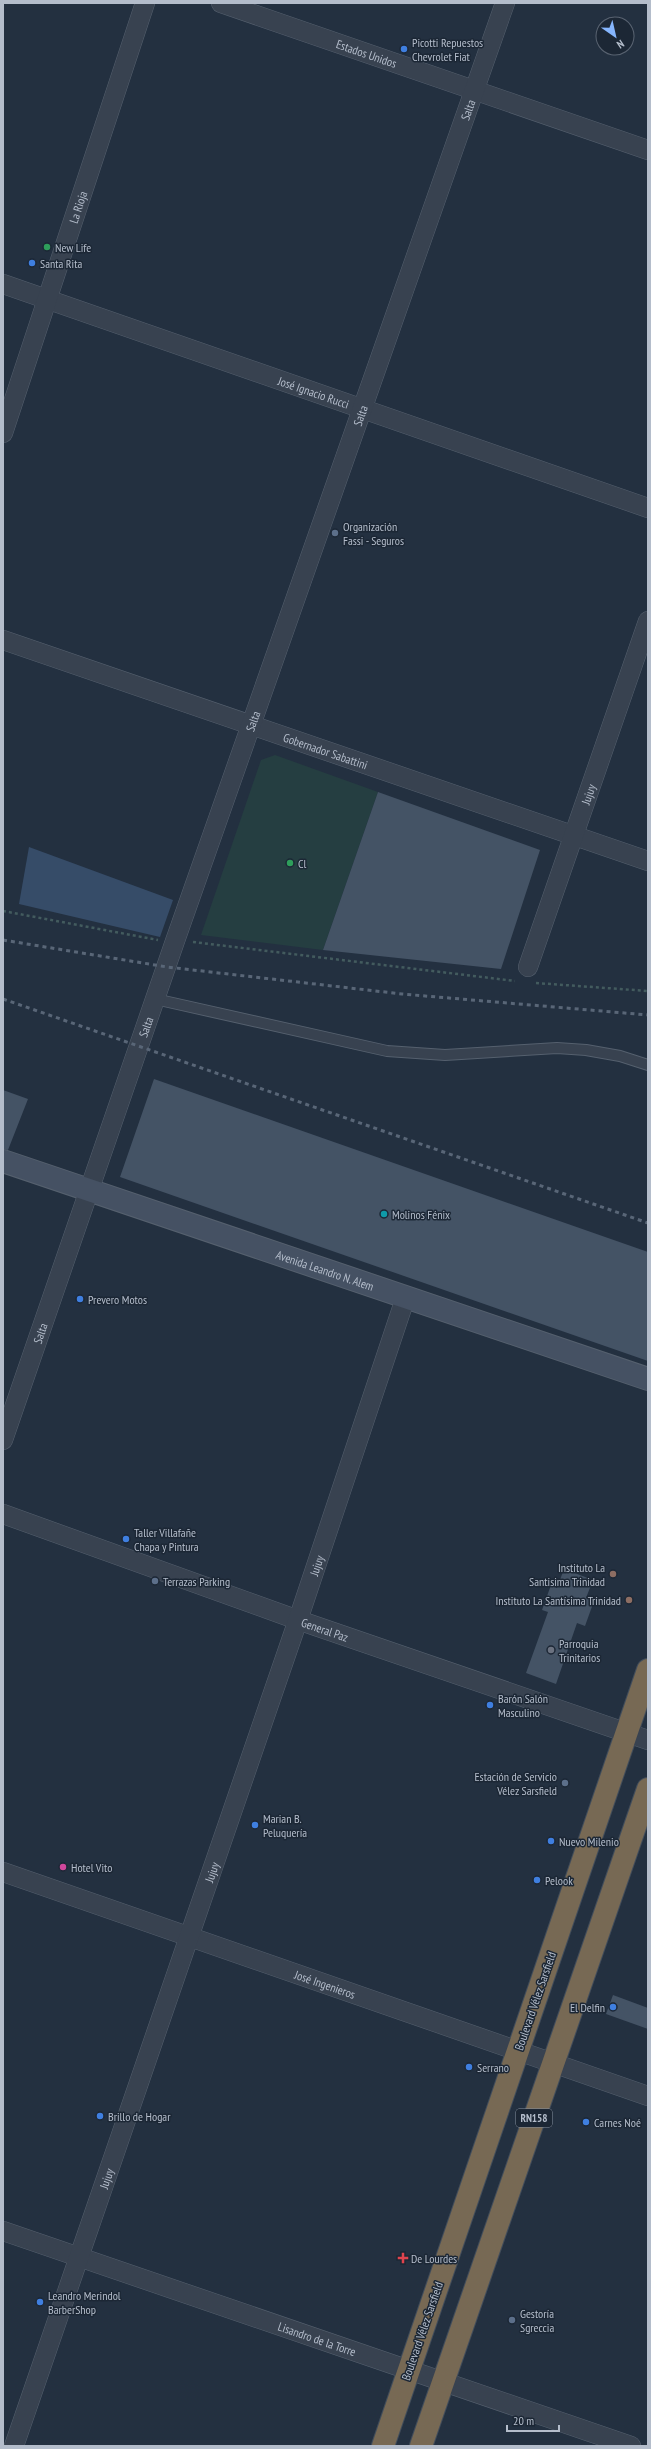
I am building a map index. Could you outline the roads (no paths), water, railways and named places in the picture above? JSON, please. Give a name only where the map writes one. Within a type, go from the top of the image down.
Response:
[{"type":"highway","name":"Boulevard Vélez Sarsfield","points":[[383,2446],[648,1670]]},
{"type":"highway","name":"RN158","points":[[420,2446],[648,1789]]},
{"type":"street","name":"La Rioja","points":[[3,433],[145,3]]},
{"type":"street","name":"Estados Unidos","points":[[221,3],[475,89],[648,150]]},
{"type":"street","name":"Salta","points":[[3,1440],[175,941],[505,3]]},
{"type":"street","name":"José Ignacio Rucci","points":[[3,284],[648,508]]},
{"type":"street","name":"Jujuy","points":[[527,977],[648,622]]},
{"type":"street","name":"Gobernador Sabattini","points":[[3,640],[252,724],[648,861]]},
{"type":"street","name":"Avenida Leandro N. Alem","points":[[3,1161],[648,1379]]},
{"type":"street","name":"Jujuy","points":[[14,2446],[298,1620],[406,1296]]},
{"type":"street","name":"General Paz","points":[[3,1514],[298,1620],[648,1740]]},
{"type":"street","name":"José Ingenieros","points":[[3,1872],[648,2096]]},
{"type":"street","name":"Lisandro de la Torre","points":[[3,2231],[631,2446]]},
{"type":"lane","points":[[155,999],[387,1051],[445,1056],[557,1048],[613,1055],[648,1065]]},
{"type":"water","points":[[29,847],[173,900],[160,937],[19,904]]},
{"type":"railway","points":[[3,940],[167,967],[402,994],[648,1015]]},
{"type":"railway","points":[[3,999],[648,1223]]},
{"type":"place","name":"Picotti Repuestos Chevrolet Fiat","points":[[404,49]]},
{"type":"place","name":"New Life","points":[[47,247]]},
{"type":"place","name":"Santa Rita","points":[[32,263]]},
{"type":"place","name":"Organización Fassi - Seguros","points":[[335,533]]},
{"type":"place","name":"Cl","points":[[290,863]]},
{"type":"place","name":"Molinos Fénix","points":[[384,1214]]},
{"type":"place","name":"Prevero Motos","points":[[80,1299]]},
{"type":"place","name":"Taller Villafañe Chapa y Pintura","points":[[126,1539]]},
{"type":"place","name":"Instituto La Santisima Trinidad","points":[[613,1574]]},
{"type":"place","name":"Terrazas Parking","points":[[155,1581]]},
{"type":"place","name":"Instituto La Santísima Trinidad","points":[[629,1600]]},
{"type":"place","name":"Parroquia Trinitarios","points":[[551,1650]]},
{"type":"place","name":"Barón Salón Masculino","points":[[490,1705]]},
{"type":"place","name":"Estación de Servicio Vélez Sarsfield","points":[[565,1783]]},
{"type":"place","name":"Marian B. Peluquería","points":[[255,1825]]},
{"type":"place","name":"Nuevo Milenio","points":[[551,1841]]},
{"type":"place","name":"Hotel Vito","points":[[63,1867]]},
{"type":"place","name":"Pelook","points":[[537,1880]]},
{"type":"place","name":"El Delfin","points":[[613,2007]]},
{"type":"place","name":"Serrano","points":[[469,2067]]},
{"type":"place","name":"Brillo de Hogar","points":[[100,2116]]},
{"type":"place","name":"Carnes Noé","points":[[586,2122]]},
{"type":"place","name":"De Lourdes","points":[[403,2258]]},
{"type":"place","name":"Leandro Merindol BarberShop","points":[[40,2302]]},
{"type":"place","name":"Gestoría Sgreccia","points":[[512,2320]]}]
